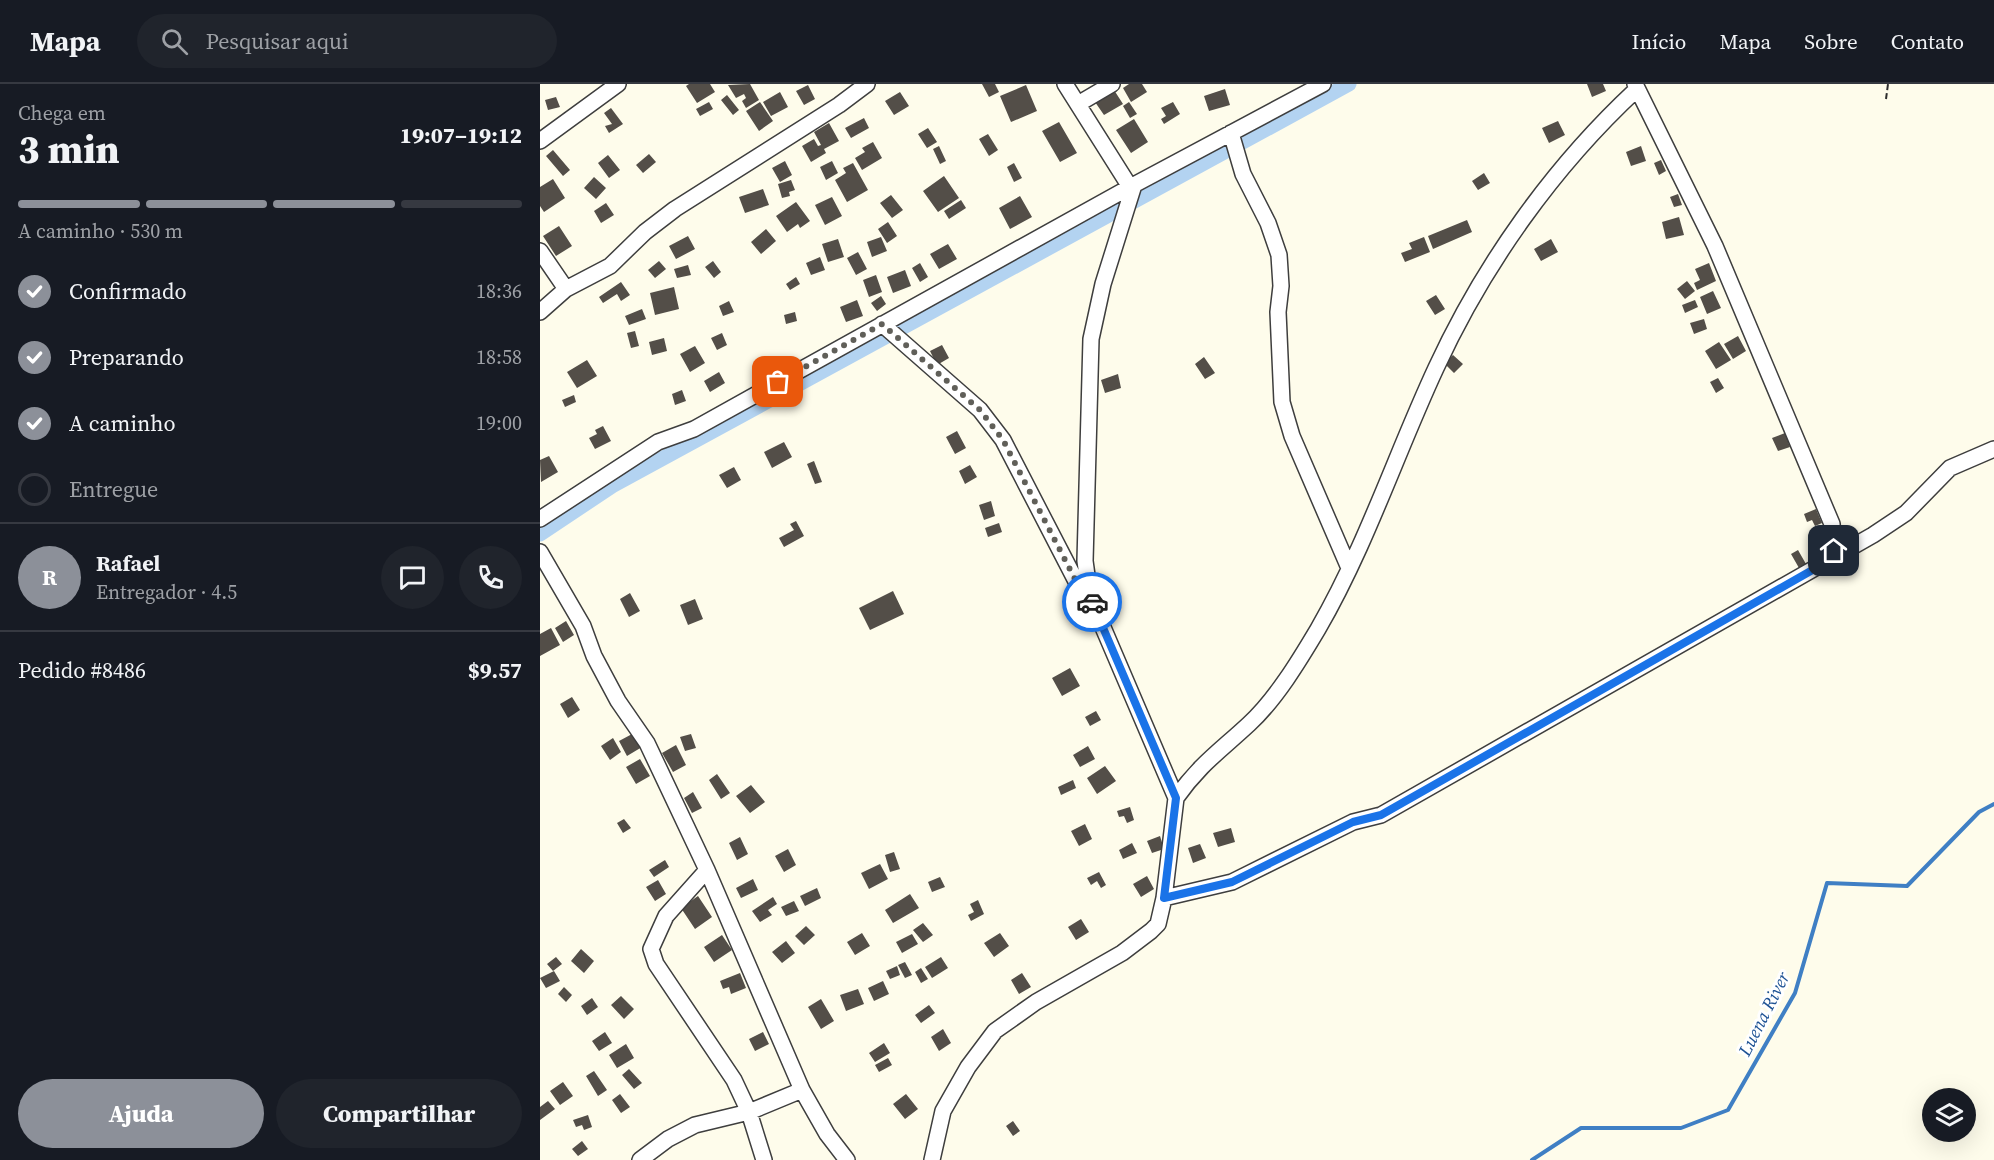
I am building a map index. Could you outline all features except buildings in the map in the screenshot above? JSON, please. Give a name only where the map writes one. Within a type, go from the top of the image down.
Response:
[{"type":"street","points":[[540,141],[618,84]]},
{"type":"street","points":[[540,312],[566,289],[610,266],[645,232],[675,209],[867,84]]},
{"type":"street","points":[[1065,84],[1132,185]]},
{"type":"street","points":[[1078,104],[1112,84]]},
{"type":"street","points":[[540,519],[658,442],[694,429],[1132,185],[1323,84]]},
{"type":"street","points":[[932,1160],[943,1112],[968,1067],[995,1031],[1036,1002],[1122,953],[1158,924],[1164,898],[1176,798],[1197,769],[1250,723],[1276,691],[1318,628],[1349,568],[1456,325],[1527,214],[1564,164],[1594,129],[1636,87],[1715,246],[1832,524],[1834,551],[1830,560]]},
{"type":"street","points":[[1231,133],[1242,174],[1268,223],[1279,255],[1281,286],[1278,312],[1282,402],[1292,436],[1349,568]]},
{"type":"street","points":[[1132,185],[1103,284],[1091,339],[1084,520],[1090,597],[1176,798]]},
{"type":"street","points":[[540,251],[566,289]]},
{"type":"street","points":[[882,324],[980,410],[1003,440],[1077,583],[1090,597]]},
{"type":"street","points":[[1164,898],[1232,882],[1353,822],[1381,815],[1830,560],[1906,513],[1950,468],[1994,449]]},
{"type":"street","points":[[540,552],[583,626],[594,656],[618,701],[647,743],[707,870],[802,1090],[827,1134],[847,1160]]},
{"type":"street","points":[[707,870],[666,916],[651,949],[656,964],[734,1080],[749,1112],[764,1160]]},
{"type":"street","points":[[640,1160],[668,1139],[695,1125],[749,1112],[802,1090]]},
{"type":"path","points":[[1886,99],[1888,84]]},
{"type":"waterway","points":[[540,534],[612,486],[1349,84]]},
{"type":"waterway","name":"Luena River","points":[[1532,1160],[1581,1128],[1681,1128],[1728,1110],[1795,993],[1827,883],[1907,886],[1979,812],[1994,804]]},
{"type":"way so far","points":[[778,382],[882,324],[930,367],[964,393],[1003,440],[1077,583],[1092,602]]},
{"type":"route","points":[[1092,602],[1176,798],[1164,898],[1232,882],[1353,822],[1381,815],[1830,560],[1834,551]]}]
